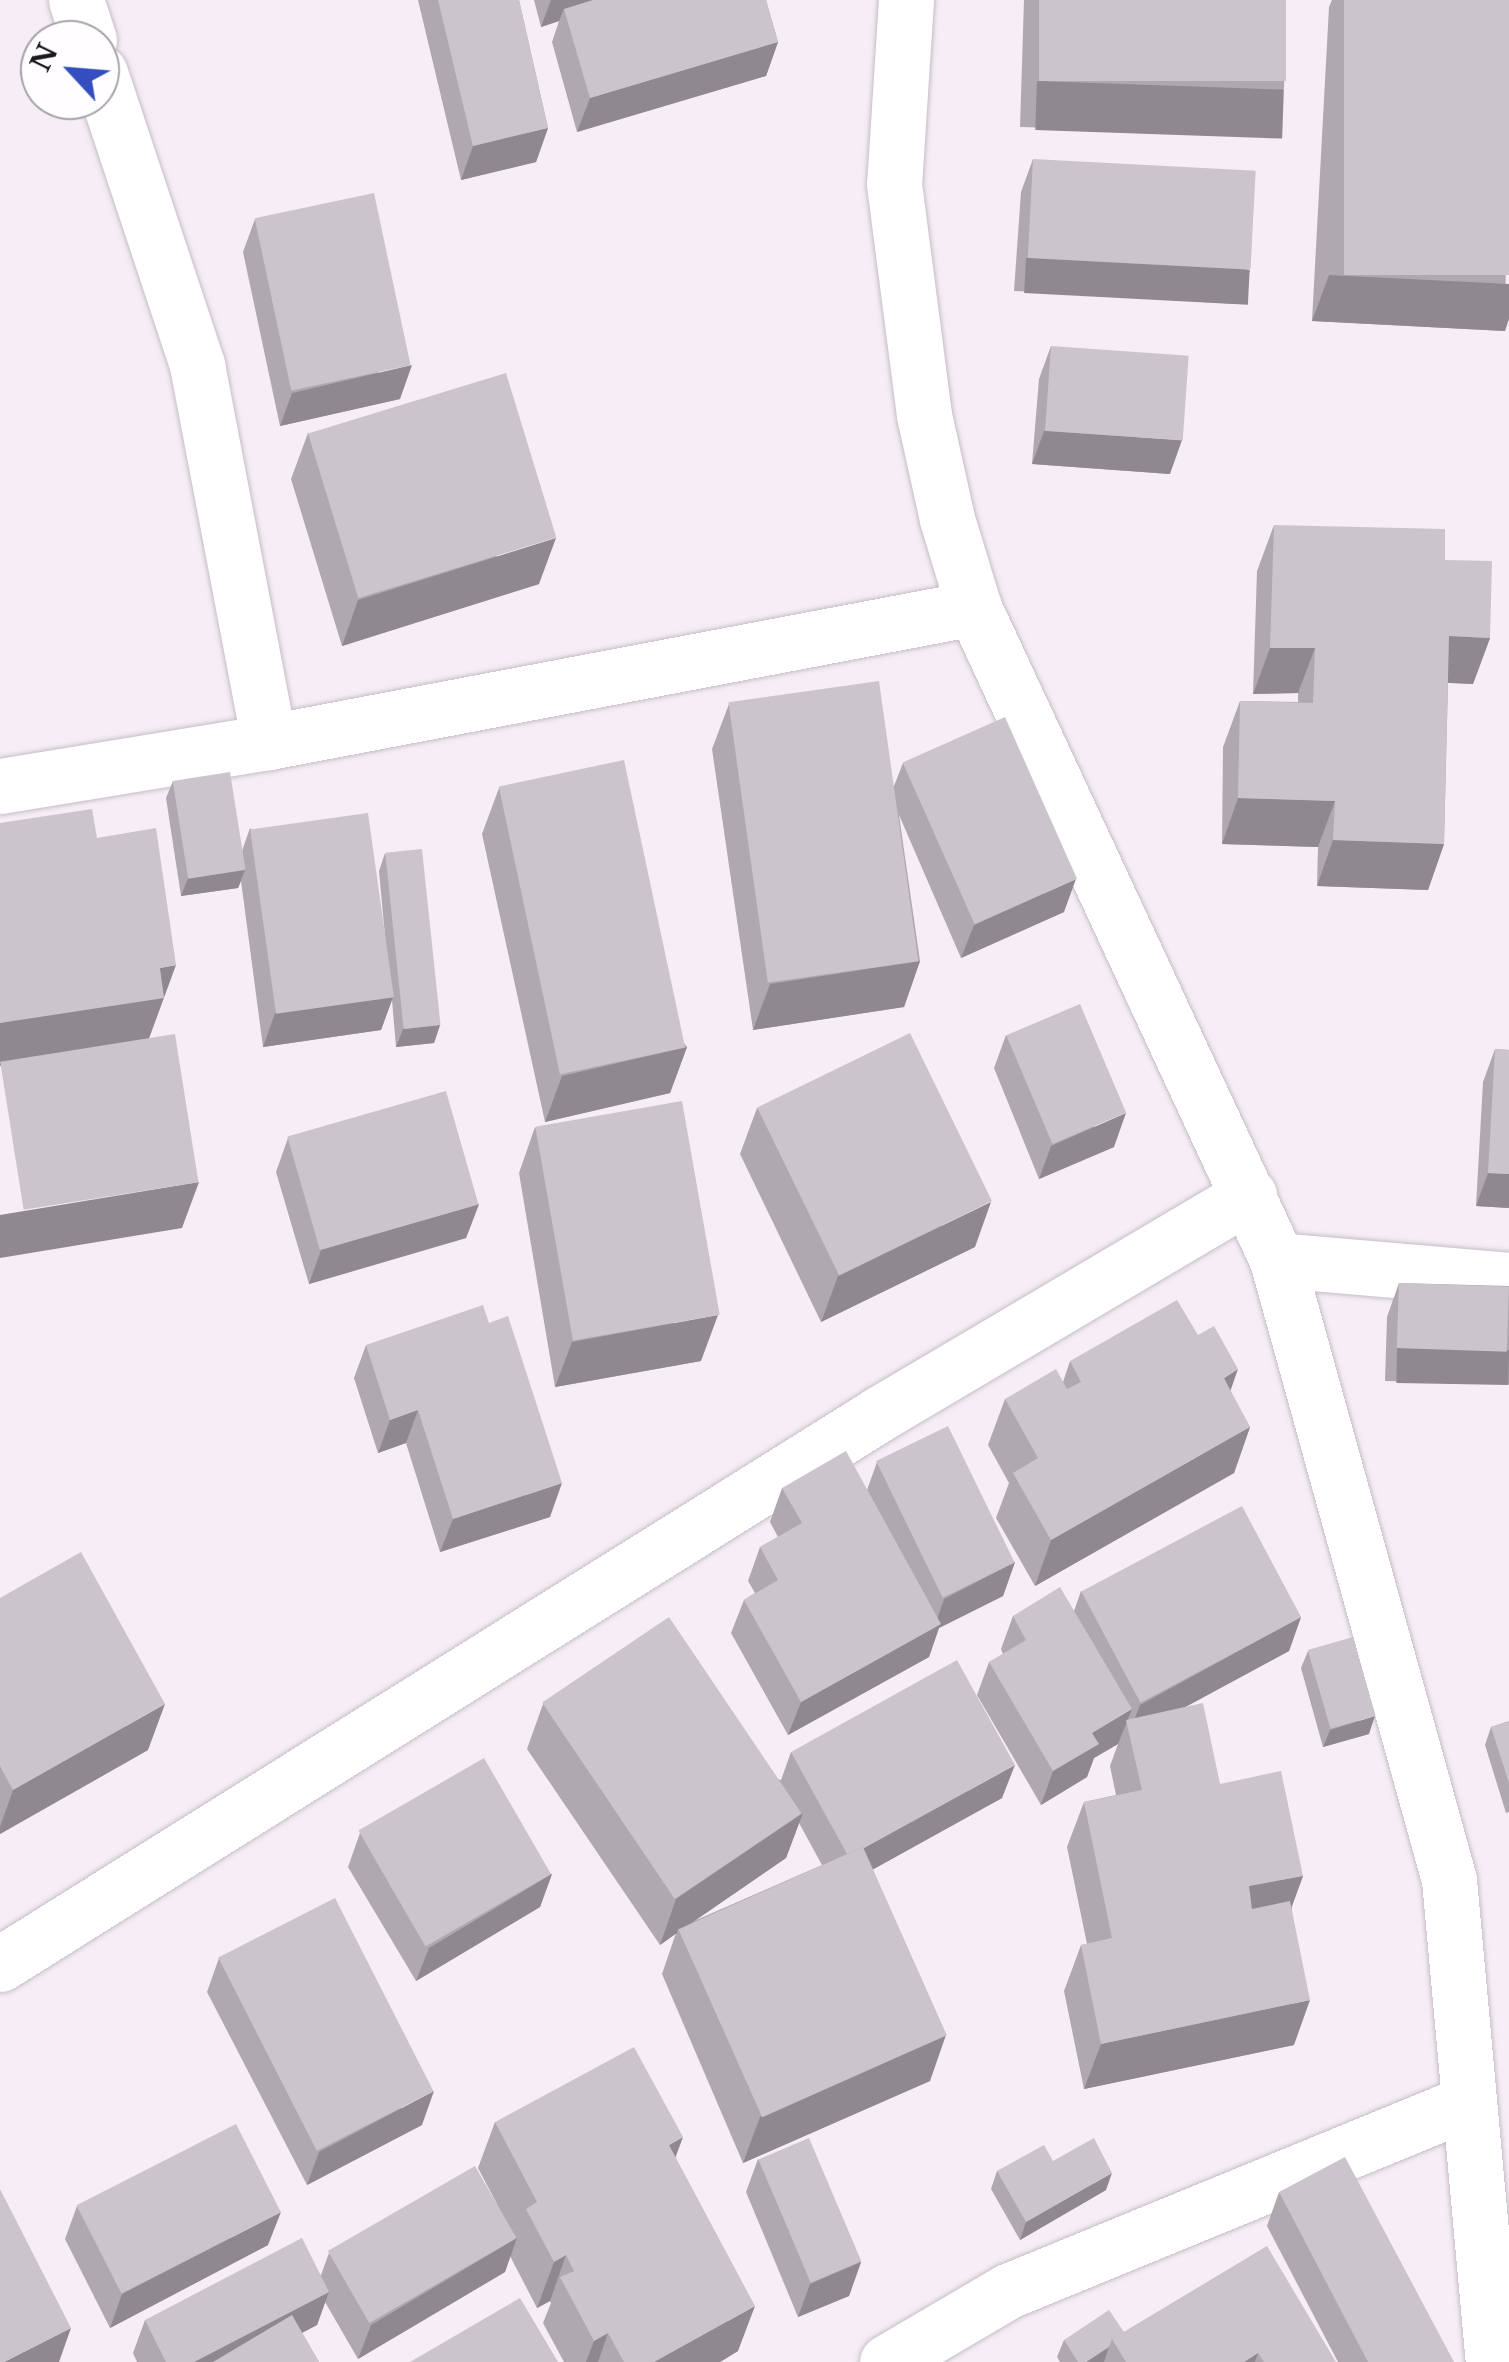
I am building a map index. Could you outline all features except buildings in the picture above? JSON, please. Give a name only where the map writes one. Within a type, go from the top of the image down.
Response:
[{"type":"street","points":[[906,0],[894,184],[924,414],[974,608],[1277,1260],[1449,1880],[1466,2102],[1493,2362]]},
{"type":"street","points":[[115,120],[197,365],[270,742]]},
{"type":"street","points":[[0,786],[270,742],[974,608]]},
{"type":"street","points":[[0,1964],[879,1414],[1249,1195]]},
{"type":"street","points":[[1277,1260],[1509,1280]]},
{"type":"street","points":[[887,2362],[1008,2291],[1466,2102]]}]
